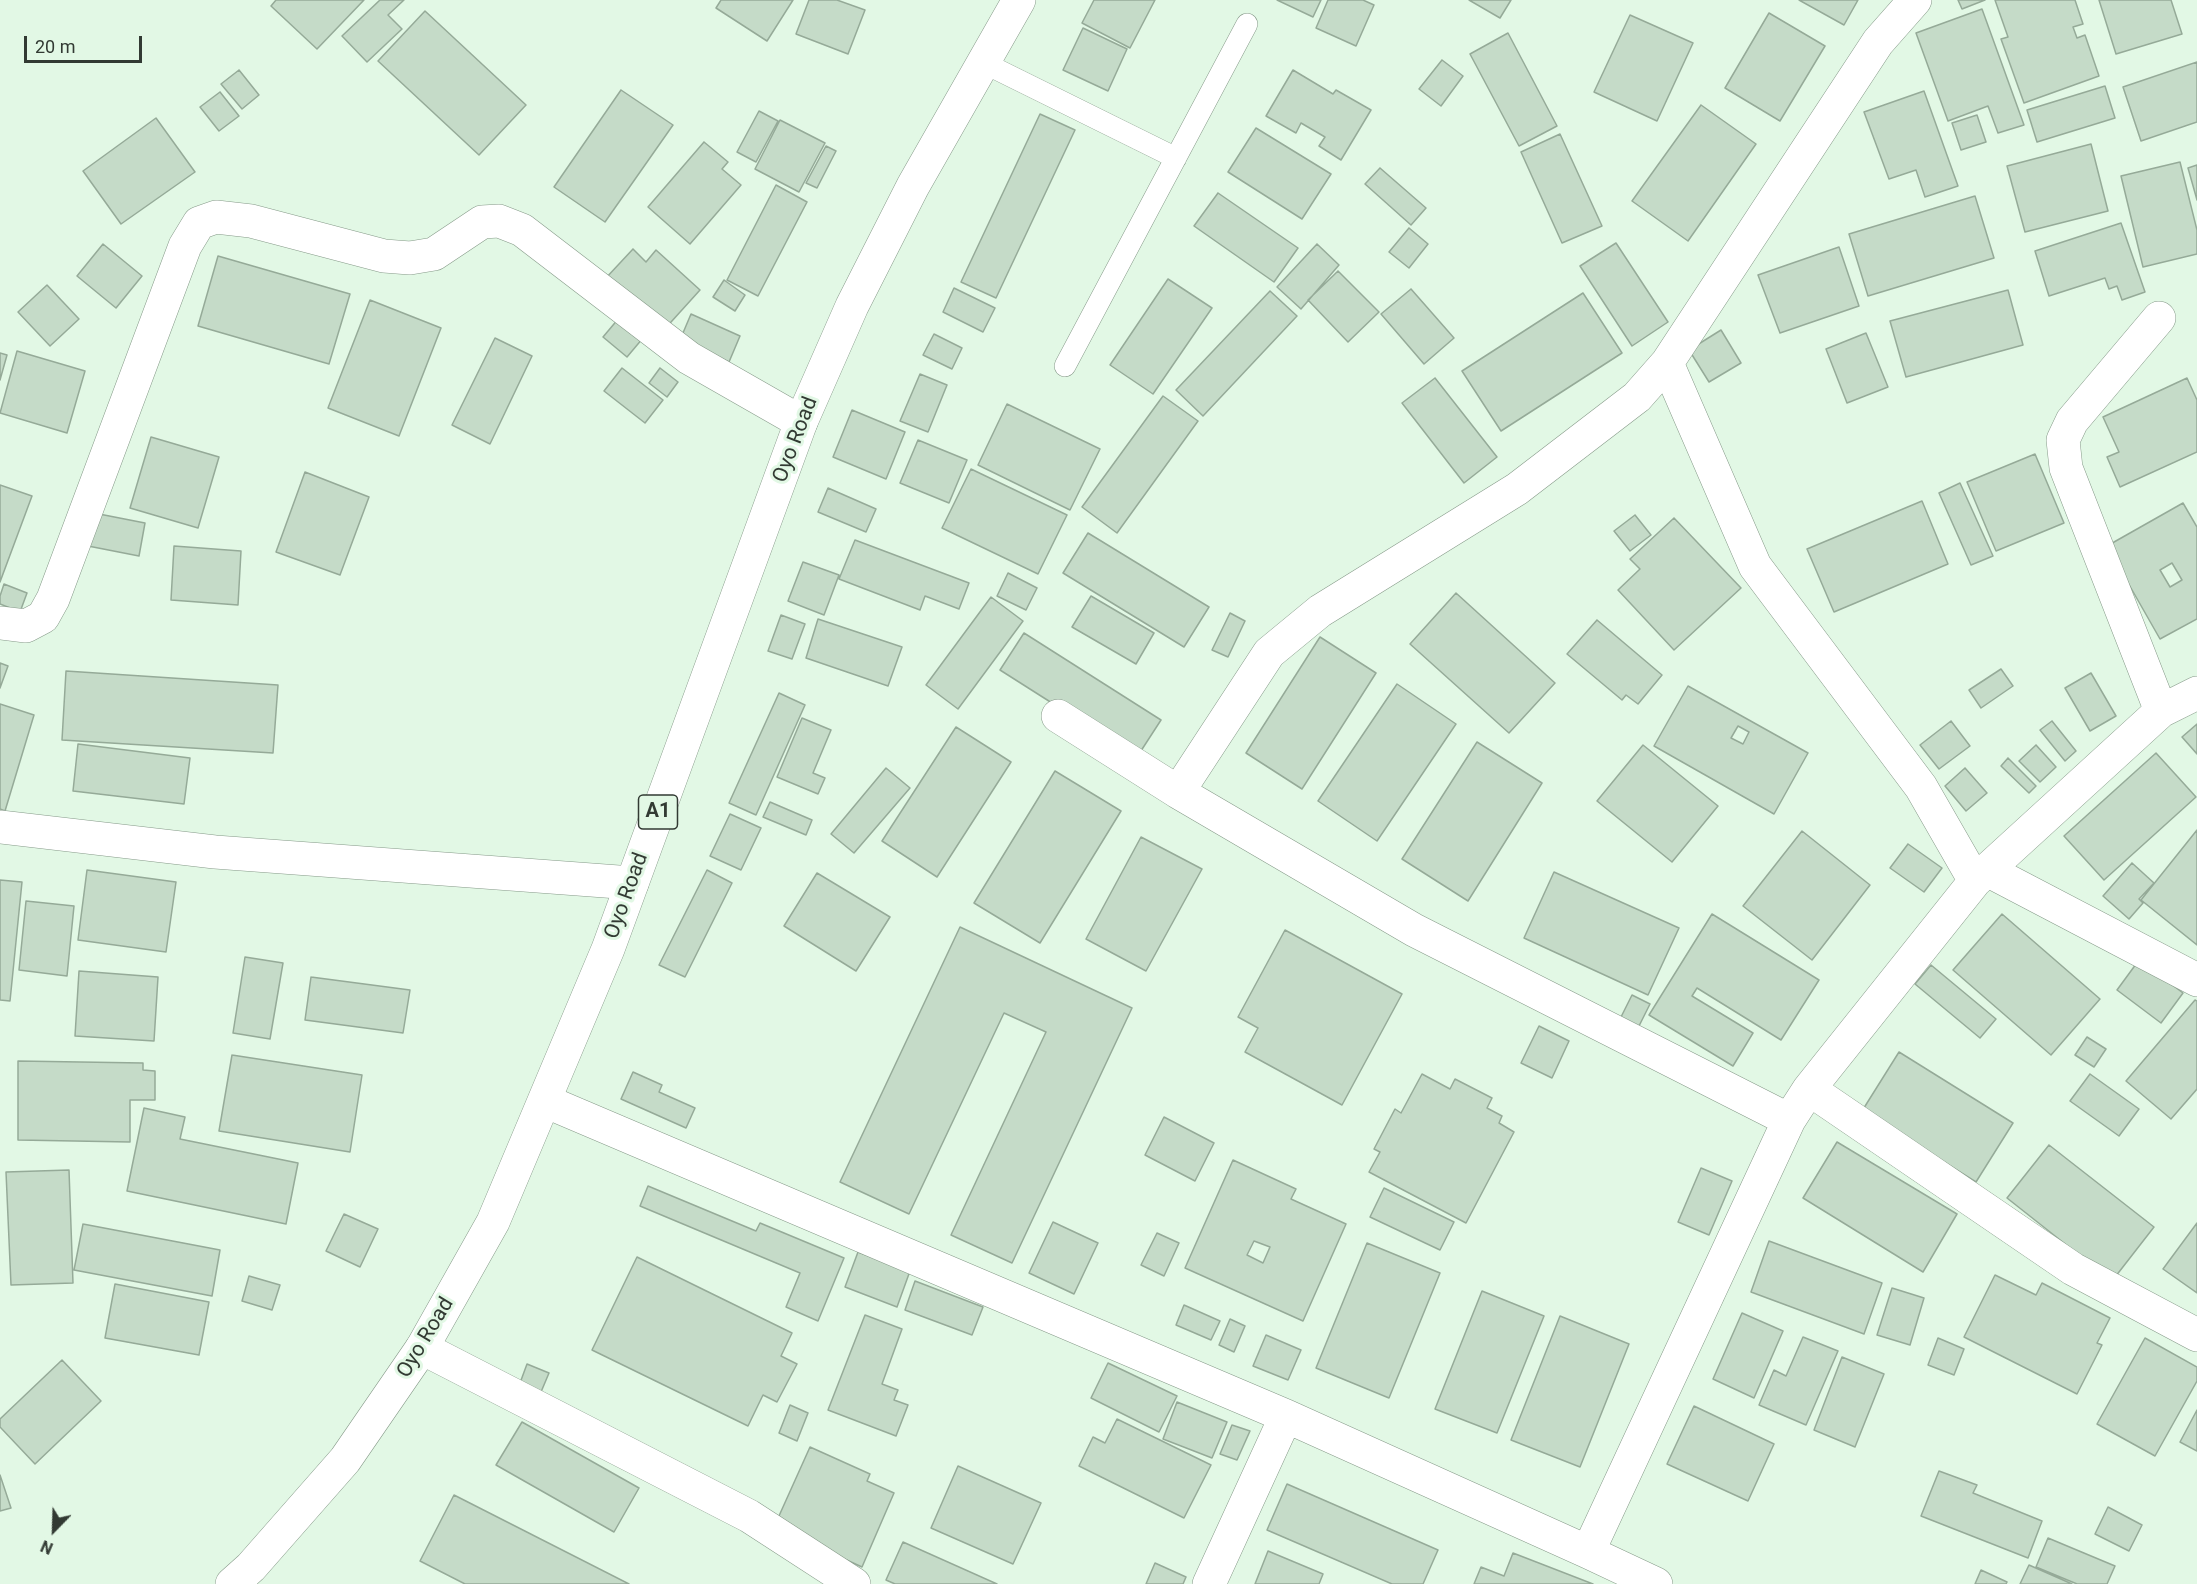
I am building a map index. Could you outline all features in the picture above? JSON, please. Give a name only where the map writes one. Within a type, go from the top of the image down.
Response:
[{"type":"main road","name":"Oyo Road","points":[[232,1584],[251,1567],[345,1460],[422,1348],[493,1222],[608,949],[801,422],[857,296],[913,186],[1019,0]]},
{"type":"main road","points":[[1178,792],[1269,653],[1320,611],[1517,489],[1637,397],[1668,363],[1878,42],[1915,0]]},
{"type":"main road","points":[[0,623],[26,626],[43,617],[53,599],[185,246],[199,223],[216,217],[251,221],[384,256],[410,258],[434,254],[482,222],[499,220],[522,231],[689,358],[801,422]]},
{"type":"main road","points":[[2159,318],[2072,420],[2063,440],[2066,468],[2161,711]]},
{"type":"main road","points":[[1668,363],[1755,566],[1921,787],[1981,876],[2197,980]]},
{"type":"main road","points":[[1588,1552],[1789,1120],[1809,1089],[1981,876],[2161,711],[2197,693]]},
{"type":"main road","points":[[1058,716],[1178,792],[1414,930],[1789,1120]]},
{"type":"main road","points":[[0,827],[215,852],[633,883]]},
{"type":"main road","points":[[1809,1089],[2073,1269],[2197,1335]]},
{"type":"main road","points":[[545,1101],[1286,1416],[1656,1584]]},
{"type":"main road","points":[[422,1348],[749,1516],[854,1584]]},
{"type":"main road","points":[[1209,1584],[1286,1416]]},
{"type":"lane","points":[[1065,366],[1247,24]]},
{"type":"lane","points":[[982,62],[1176,158]]},
{"type":"building","points":[[276,0],[364,0],[317,49],[271,6]]},
{"type":"building","points":[[380,0],[404,0],[388,15],[402,29],[367,62],[342,36]]},
{"type":"building","points":[[721,0],[793,0],[767,41],[716,8]]},
{"type":"building","points":[[809,0],[837,0],[865,10],[848,54],[796,34]]},
{"type":"building","points":[[1094,0],[1155,0],[1130,48],[1082,23]]},
{"type":"building","points":[[1277,0],[1321,0],[1313,17]]},
{"type":"building","points":[[1328,0],[1363,0],[1374,5],[1356,46],[1316,28]]},
{"type":"building","points":[[1469,0],[1511,0],[1500,18]]},
{"type":"building","points":[[1799,0],[1858,0],[1844,25]]},
{"type":"building","points":[[1958,0],[1985,0],[1962,9]]},
{"type":"building","points":[[1995,0],[2075,0],[2083,24],[2073,27],[2077,38],[2085,35],[2099,76],[2024,103],[2001,39],[2008,37]]},
{"type":"building","points":[[2099,0],[2171,0],[2182,34],[2116,54]]},
{"type":"building","points":[[1982,9],[2024,125],[1998,133],[1988,106],[1948,121],[1916,33]]},
{"type":"building","points":[[425,11],[526,105],[479,155],[378,61]]},
{"type":"building","points":[[1769,13],[1825,46],[1780,121],[1725,88]]},
{"type":"building","points":[[1630,15],[1693,43],[1657,121],[1594,92]]},
{"type":"building","points":[[1083,28],[1127,49],[1108,91],[1063,70]]},
{"type":"building","points":[[1508,33],[1557,126],[1519,146],[1470,54]]},
{"type":"building","points":[[1442,60],[1463,76],[1441,106],[1419,89]]},
{"type":"building","points":[[2197,62],[2197,122],[2141,141],[2123,87]]},
{"type":"building","points":[[239,70],[259,95],[242,109],[221,84]]},
{"type":"building","points":[[1293,70],[1333,94],[1336,90],[1371,110],[1341,160],[1319,146],[1325,137],[1301,123],[1296,133],[1266,116]]},
{"type":"building","points":[[2105,86],[2115,118],[2037,142],[2027,110]]},
{"type":"building","points":[[621,90],[673,125],[605,222],[554,187]]},
{"type":"building","points":[[1924,91],[1958,186],[1925,197],[1916,170],[1889,179],[1864,112]]},
{"type":"building","points":[[220,92],[239,116],[219,131],[200,107]]},
{"type":"building","points":[[1701,105],[1756,144],[1688,241],[1632,201]]},
{"type":"building","points":[[759,111],[778,121],[756,162],[737,152]]},
{"type":"building","points":[[1040,114],[1075,130],[996,298],[961,282]]},
{"type":"building","points":[[1977,115],[1986,142],[1961,150],[1952,123]]},
{"type":"building","points":[[156,118],[195,172],[121,224],[83,171]]},
{"type":"building","points":[[780,120],[825,143],[799,192],[755,169]]},
{"type":"building","points":[[1256,128],[1331,174],[1302,219],[1228,172]]},
{"type":"building","points":[[1560,134],[1602,226],[1562,243],[1521,152]]},
{"type":"building","points":[[704,142],[728,162],[722,169],[741,185],[690,244],[648,207]]},
{"type":"building","points":[[2091,144],[2108,211],[2025,232],[2007,166]]},
{"type":"building","points":[[826,146],[836,151],[817,188],[806,183]]},
{"type":"building","points":[[2180,162],[2197,230],[2197,254],[2143,267],[2121,176]]},
{"type":"building","points":[[2197,165],[2197,200],[2188,168]]},
{"type":"building","points":[[1380,168],[1426,208],[1411,225],[1365,184]]},
{"type":"building","points":[[776,185],[807,202],[758,296],[727,280]]},
{"type":"building","points":[[1218,193],[1298,248],[1274,282],[1194,226]]},
{"type":"building","points":[[1975,196],[1994,258],[1868,296],[1849,234]]},
{"type":"building","points":[[2121,223],[2145,292],[2122,300],[2117,286],[2109,289],[2105,278],[2049,296],[2035,251]]},
{"type":"building","points":[[1409,228],[1428,244],[1409,268],[1389,252]]},
{"type":"building","points":[[1616,243],[1668,322],[1632,346],[1580,266]]},
{"type":"building","points":[[103,244],[142,276],[116,308],[77,276]]},
{"type":"building","points":[[1317,244],[1339,265],[1301,309],[1277,287]]},
{"type":"building","points":[[1839,247],[1859,306],[1780,333],[1758,275]]},
{"type":"building","points":[[633,249],[646,262],[656,250],[700,290],[662,332],[605,279]]},
{"type":"building","points":[[218,256],[350,294],[329,364],[198,326]]},
{"type":"building","points":[[1338,271],[1379,312],[1348,342],[1308,300]]},
{"type":"building","points":[[1168,279],[1212,308],[1153,394],[1110,365]]},
{"type":"building","points":[[724,280],[745,295],[735,311],[713,297]]},
{"type":"building","points":[[47,285],[79,319],[50,346],[18,312]]},
{"type":"building","points":[[954,288],[995,308],[983,332],[943,312]]},
{"type":"building","points":[[1411,289],[1454,338],[1424,364],[1381,314]]},
{"type":"building","points":[[2008,290],[2023,345],[1906,377],[1890,321]]},
{"type":"building","points":[[1270,291],[1297,316],[1203,416],[1176,390]]},
{"type":"building","points":[[1583,293],[1622,353],[1501,431],[1462,371]]},
{"type":"building","points":[[370,300],[441,328],[399,436],[328,408]]},
{"type":"building","points":[[691,314],[740,336],[729,362],[680,340]]},
{"type":"building","points":[[619,318],[643,338],[627,357],[603,337]]},
{"type":"building","points":[[1721,330],[1741,363],[1709,382],[1689,350]]},
{"type":"building","points":[[1866,333],[1888,387],[1847,403],[1826,349]]},
{"type":"building","points":[[934,334],[962,348],[952,369],[923,355]]},
{"type":"building","points":[[495,338],[532,356],[490,444],[452,425]]},
{"type":"building","points":[[17,351],[85,371],[67,433],[0,413]]},
{"type":"building","points":[[0,353],[7,355],[0,380]]},
{"type":"building","points":[[622,368],[663,400],[645,423],[604,391]]},
{"type":"building","points":[[660,368],[678,382],[667,397],[649,383]]},
{"type":"building","points":[[920,374],[947,385],[928,432],[900,421]]},
{"type":"building","points":[[1435,378],[1497,457],[1464,483],[1402,403]]},
{"type":"building","points":[[2187,378],[2197,400],[2197,452],[2120,487],[2107,457],[2119,452],[2103,417]]},
{"type":"building","points":[[1163,396],[1198,421],[1117,533],[1082,507]]},
{"type":"building","points":[[1007,404],[1100,449],[1070,510],[978,465]]},
{"type":"building","points":[[852,410],[905,432],[886,479],[833,457]]},
{"type":"building","points":[[151,437],[219,457],[198,528],[130,508]]},
{"type":"building","points":[[918,440],[967,460],[949,503],[900,483]]},
{"type":"building","points":[[2035,454],[2064,523],[1996,551],[1967,482]]},
{"type":"building","points":[[971,469],[1067,515],[1038,574],[942,528]]},
{"type":"building","points":[[305,472],[369,497],[340,575],[276,552]]},
{"type":"building","points":[[1960,483],[1993,556],[1971,565],[1939,493]]},
{"type":"building","points":[[0,485],[32,496],[0,582]]},
{"type":"building","points":[[828,488],[876,509],[866,532],[818,512]]},
{"type":"building","points":[[1922,501],[1948,564],[1834,612],[1807,549]]},
{"type":"building","points":[[2183,503],[2197,527],[2197,619],[2160,639],[2107,546]],"holes":[[[2172,563],[2182,580],[2170,587],[2160,570]]]},
{"type":"building","points":[[94,513],[145,523],[139,556],[88,546]]},
{"type":"building","points":[[1635,515],[1651,535],[1630,551],[1614,531]]},
{"type":"building","points":[[1674,518],[1741,588],[1674,650],[1618,590],[1640,569],[1630,559]]},
{"type":"building","points":[[1088,533],[1209,607],[1184,647],[1063,573]]},
{"type":"building","points":[[855,540],[969,583],[959,609],[925,596],[920,610],[839,579]]},
{"type":"building","points":[[174,546],[241,551],[238,605],[171,600]]},
{"type":"building","points":[[803,562],[839,575],[824,615],[788,601]]},
{"type":"building","points":[[1008,573],[1037,588],[1026,610],[997,596]]},
{"type":"building","points":[[4,584],[27,593],[20,612],[0,604]]},
{"type":"building","points":[[1456,593],[1555,683],[1509,733],[1410,644]]},
{"type":"building","points":[[1091,596],[1154,633],[1136,664],[1072,627]]},
{"type":"building","points":[[991,597],[1023,621],[958,709],[926,685]]},
{"type":"building","points":[[1230,613],[1245,621],[1228,657],[1212,650]]},
{"type":"building","points":[[781,615],[805,624],[792,659],[768,651]]},
{"type":"building","points":[[818,619],[902,647],[888,686],[806,658]]},
{"type":"building","points":[[1597,620],[1662,675],[1638,704],[1626,695],[1622,700],[1567,654]]},
{"type":"building","points":[[1024,633],[1161,720],[1137,757],[1000,670]]},
{"type":"building","points":[[1320,637],[1376,673],[1302,789],[1246,753]]},
{"type":"building","points":[[0,663],[8,666],[0,688]]},
{"type":"building","points":[[2001,669],[2013,686],[1981,708],[1969,690]]},
{"type":"building","points":[[66,671],[278,685],[273,753],[62,740]]},
{"type":"building","points":[[2091,673],[2116,716],[2090,731],[2065,688]]},
{"type":"building","points":[[1397,684],[1456,724],[1377,841],[1318,801]]},
{"type":"building","points":[[1688,686],[1808,753],[1774,814],[1654,746]],"holes":[[[1738,726],[1749,732],[1743,744],[1731,738]]]},
{"type":"building","points":[[779,693],[805,705],[756,815],[729,803]]},
{"type":"building","points":[[0,704],[34,715],[5,811],[0,809]]},
{"type":"building","points":[[802,718],[831,730],[813,773],[825,778],[818,794],[777,777]]},
{"type":"building","points":[[1951,721],[1970,746],[1939,769],[1920,745]]},
{"type":"building","points":[[2052,721],[2076,751],[2065,761],[2040,730]]},
{"type":"building","points":[[2197,724],[2197,754],[2182,737]]},
{"type":"building","points":[[956,727],[1011,762],[937,877],[882,841]]},
{"type":"building","points":[[1477,742],[1542,783],[1468,901],[1402,859]]},
{"type":"building","points":[[78,744],[190,758],[184,804],[73,791]]},
{"type":"building","points":[[1643,745],[1718,806],[1672,862],[1597,801]]},
{"type":"building","points":[[2036,745],[2056,767],[2040,782],[2019,761]]},
{"type":"building","points":[[2156,753],[2196,797],[2104,880],[2064,836]]},
{"type":"building","points":[[2008,758],[2036,786],[2029,793],[2001,766]]},
{"type":"building","points":[[886,768],[910,788],[854,853],[831,834]]},
{"type":"building","points":[[1965,768],[1987,793],[1966,811],[1945,786]]},
{"type":"building","points":[[1055,771],[1121,811],[1040,943],[974,903]]},
{"type":"building","points":[[770,802],[812,820],[806,835],[763,817]]},
{"type":"building","points":[[730,814],[761,828],[741,870],[710,856]]},
{"type":"building","points":[[2197,830],[2197,945],[2141,900]]},
{"type":"building","points":[[1802,831],[1870,885],[1812,960],[1743,906]]},
{"type":"building","points":[[1141,837],[1202,869],[1146,971],[1086,939]]},
{"type":"building","points":[[1908,844],[1942,868],[1924,892],[1890,868]]},
{"type":"building","points":[[2132,863],[2154,883],[2139,899],[2143,903],[2129,919],[2103,896]]},
{"type":"building","points":[[87,870],[176,882],[166,952],[78,940]]},
{"type":"building","points":[[707,870],[732,883],[685,977],[659,965]]},
{"type":"building","points":[[1554,872],[1679,928],[1648,995],[1524,938]]},
{"type":"building","points":[[817,873],[890,917],[856,971],[784,926]]},
{"type":"building","points":[[0,880],[22,882],[10,1001],[0,1000]]},
{"type":"building","points":[[26,901],[74,906],[67,976],[19,970]]},
{"type":"building","points":[[1712,914],[1819,980],[1781,1040],[1697,988],[1692,996],[1753,1033],[1733,1066],[1649,1015]]},
{"type":"building","points":[[2002,914],[2100,999],[2051,1055],[1953,970]]},
{"type":"building","points":[[960,927],[1132,1008],[1012,1263],[951,1235],[1046,1032],[1004,1013],[909,1214],[840,1182]]},
{"type":"building","points":[[1285,930],[1402,994],[1342,1105],[1245,1052],[1258,1028],[1238,1017]]},
{"type":"building","points":[[245,957],[283,963],[270,1039],[233,1033]]},
{"type":"building","points":[[2139,960],[2183,993],[2161,1023],[2117,990]]},
{"type":"building","points":[[1931,965],[1996,1019],[1980,1038],[1915,984]]},
{"type":"building","points":[[79,971],[158,977],[154,1041],[75,1036]]},
{"type":"building","points":[[311,977],[410,990],[403,1033],[305,1020]]},
{"type":"building","points":[[1632,995],[1650,1004],[1638,1028],[1620,1019]]},
{"type":"building","points":[[2195,1000],[2197,1001],[2197,1089],[2171,1119],[2126,1081]]},
{"type":"building","points":[[1539,1026],[1569,1041],[1552,1078],[1521,1063]]},
{"type":"building","points":[[2087,1037],[2106,1049],[2094,1067],[2075,1055]]},
{"type":"building","points":[[1899,1052],[2013,1123],[1976,1182],[1862,1111]]},
{"type":"building","points":[[232,1055],[362,1075],[350,1152],[219,1131]]},
{"type":"building","points":[[18,1061],[143,1063],[143,1070],[155,1071],[155,1100],[130,1100],[130,1142],[18,1140]]},
{"type":"building","points":[[633,1072],[662,1085],[659,1092],[695,1108],[686,1128],[621,1099]]},
{"type":"building","points":[[1422,1074],[1450,1089],[1455,1079],[1492,1098],[1487,1108],[1502,1116],[1499,1123],[1514,1132],[1466,1223],[1369,1172],[1380,1152],[1374,1149],[1395,1109],[1401,1113]]},
{"type":"building","points":[[2090,1074],[2139,1109],[2119,1136],[2070,1101]]},
{"type":"building","points":[[144,1108],[185,1117],[180,1139],[298,1163],[286,1224],[127,1191]]},
{"type":"building","points":[[1164,1117],[1214,1143],[1195,1181],[1145,1155]]},
{"type":"building","points":[[1837,1142],[1957,1214],[1923,1272],[1803,1198]]},
{"type":"building","points":[[2049,1145],[2154,1227],[2112,1281],[2007,1198]]},
{"type":"building","points":[[1233,1160],[1296,1189],[1291,1199],[1346,1224],[1303,1321],[1185,1268]],"holes":[[[1254,1241],[1270,1247],[1263,1263],[1247,1255]]]},
{"type":"building","points":[[1701,1168],[1732,1181],[1709,1235],[1678,1222]]},
{"type":"building","points":[[69,1170],[73,1283],[11,1285],[6,1172]]},
{"type":"building","points":[[648,1186],[756,1231],[760,1223],[844,1258],[818,1321],[786,1307],[800,1273],[640,1206]]},
{"type":"building","points":[[1384,1188],[1454,1222],[1440,1250],[1370,1217]]},
{"type":"building","points":[[344,1214],[378,1229],[360,1267],[326,1251]]},
{"type":"building","points":[[1053,1222],[1098,1243],[1074,1294],[1029,1273]]},
{"type":"building","points":[[2197,1223],[2197,1293],[2163,1269]]},
{"type":"building","points":[[83,1224],[220,1250],[212,1296],[74,1270]]},
{"type":"building","points":[[1157,1233],[1179,1243],[1164,1276],[1141,1265]]},
{"type":"building","points":[[1769,1241],[1882,1283],[1864,1334],[1751,1292]]},
{"type":"building","points":[[1367,1243],[1440,1273],[1389,1398],[1316,1368]]},
{"type":"building","points":[[858,1252],[910,1271],[897,1307],[845,1287]]},
{"type":"building","points":[[637,1257],[792,1333],[781,1356],[797,1364],[777,1402],[763,1395],[748,1426],[592,1350]]},
{"type":"building","points":[[1995,1275],[2036,1295],[2042,1283],[2110,1318],[2097,1343],[2102,1345],[2077,1394],[1964,1337]]},
{"type":"building","points":[[249,1276],[280,1285],[272,1310],[242,1301]]},
{"type":"building","points":[[915,1281],[983,1307],[972,1335],[905,1310]]},
{"type":"building","points":[[115,1284],[209,1302],[199,1355],[105,1338]]},
{"type":"building","points":[[1892,1288],[1924,1298],[1910,1345],[1877,1335]]},
{"type":"building","points":[[1482,1291],[1544,1316],[1497,1433],[1435,1409]]},
{"type":"building","points":[[1184,1305],[1220,1321],[1211,1340],[1176,1325]]},
{"type":"building","points":[[1742,1313],[1783,1331],[1754,1398],[1713,1379]]},
{"type":"building","points":[[865,1315],[902,1329],[882,1384],[898,1390],[894,1400],[908,1405],[896,1436],[828,1410]]},
{"type":"building","points":[[1560,1316],[1629,1344],[1580,1467],[1511,1440]]},
{"type":"building","points":[[1230,1319],[1245,1326],[1234,1352],[1219,1345]]},
{"type":"building","points":[[1266,1335],[1301,1350],[1288,1380],[1253,1366]]},
{"type":"building","points":[[1803,1337],[1838,1351],[1806,1425],[1759,1405],[1774,1370],[1786,1376]]},
{"type":"building","points":[[1938,1338],[1964,1349],[1954,1375],[1928,1365]]},
{"type":"building","points":[[2145,1338],[2197,1367],[2197,1381],[2155,1456],[2097,1424]]},
{"type":"building","points":[[1842,1357],[1884,1374],[1855,1447],[1814,1430]]},
{"type":"building","points":[[62,1360],[101,1401],[35,1464],[0,1427],[0,1419]]},
{"type":"building","points":[[1108,1363],[1177,1396],[1159,1432],[1091,1398]]},
{"type":"building","points":[[527,1364],[549,1373],[541,1392],[520,1383]]},
{"type":"building","points":[[1177,1402],[1227,1422],[1212,1458],[1163,1439]]},
{"type":"building","points":[[790,1405],[808,1413],[797,1441],[779,1433]]},
{"type":"building","points":[[1694,1406],[1774,1444],[1748,1501],[1667,1464]]},
{"type":"building","points":[[2197,1410],[2197,1451],[2180,1442]]},
{"type":"building","points":[[1117,1419],[1211,1465],[1184,1518],[1079,1466],[1093,1437],[1105,1443]]},
{"type":"building","points":[[522,1422],[639,1488],[614,1532],[496,1465]]},
{"type":"building","points":[[1232,1425],[1250,1431],[1237,1460],[1220,1454]]},
{"type":"building","points":[[810,1447],[870,1474],[867,1481],[894,1493],[862,1567],[774,1527]]},
{"type":"building","points":[[958,1466],[1041,1503],[1013,1564],[931,1528]]},
{"type":"building","points":[[1939,1471],[1977,1485],[1973,1493],[2042,1521],[2028,1558],[1921,1516]]},
{"type":"building","points":[[0,1475],[11,1508],[0,1511]]},
{"type":"building","points":[[1287,1484],[1438,1550],[1423,1584],[1392,1584],[1267,1530]]},
{"type":"building","points":[[454,1495],[629,1584],[465,1584],[420,1561]]},
{"type":"building","points":[[2108,1507],[2142,1525],[2129,1551],[2095,1534]]},
{"type":"building","points":[[2048,1538],[2115,1566],[2107,1584],[2077,1584],[2036,1567]]},
{"type":"building","points":[[903,1542],[997,1584],[895,1584],[886,1580]]},
{"type":"building","points":[[1268,1551],[1323,1574],[1319,1584],[1255,1584]]},
{"type":"building","points":[[1513,1553],[1593,1584],[1474,1584],[1481,1567],[1504,1576]]},
{"type":"building","points":[[1155,1563],[1186,1577],[1183,1584],[1146,1584]]},
{"type":"building","points":[[2029,1565],[2072,1584],[2020,1584]]},
{"type":"building","points":[[1981,1570],[2007,1582],[2006,1584],[1975,1584]]}]
